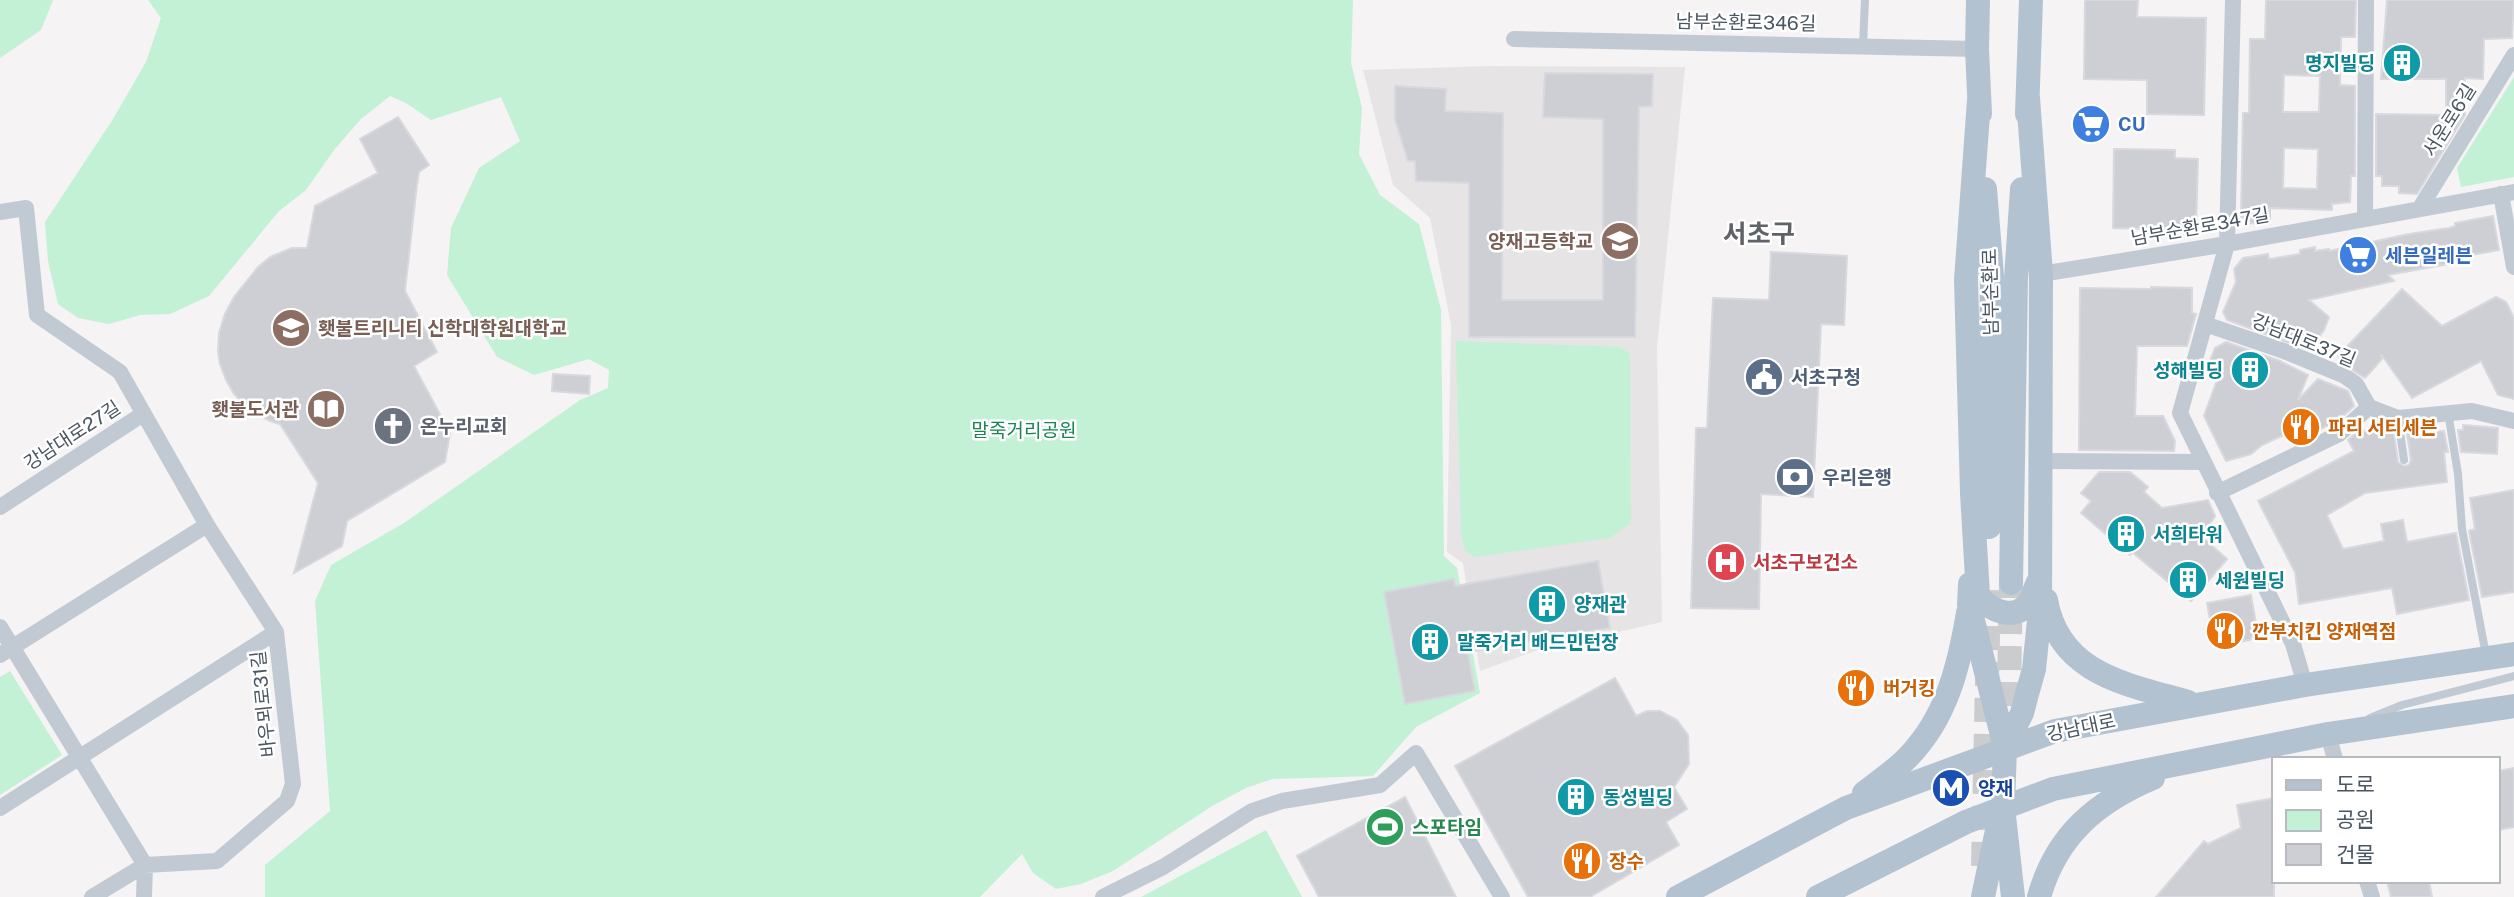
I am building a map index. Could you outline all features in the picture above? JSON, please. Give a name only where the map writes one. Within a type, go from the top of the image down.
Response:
[{"type":"main road","name":"남부순환로","points":[[1978,0],[1979,100],[1992,276],[2000,583],[2028,98],[2031,0]]},
{"type":"main road","points":[[2005,747],[2022,713],[2034,669],[2041,575],[2041,274],[2028,98]]},
{"type":"main road","points":[[1979,100],[1966,280],[1972,493],[1978,595],[1984,604],[1994,611],[2018,611],[2028,605],[2041,575]]},
{"type":"main road","points":[[1846,808],[1916,748],[1934,723],[1956,671],[1969,605],[1972,493]]},
{"type":"main road","points":[[2041,575],[2052,622],[2073,656],[2121,683],[2193,704]]},
{"type":"main road","points":[[1969,605],[2005,747],[2003,807],[2012,897]]},
{"type":"main road","name":"강남대로","points":[[1678,897],[1846,808],[2005,747],[2055,731],[2193,704],[2514,653]]},
{"type":"main road","points":[[1818,897],[1938,836],[2003,807],[2053,789],[2328,734],[2514,706]]},
{"type":"main road","points":[[2039,897],[2054,857],[2067,838],[2094,811],[2132,787],[2202,758]]},
{"type":"main road","points":[[1983,897],[2003,807]]},
{"type":"street","points":[[2233,0],[2227,244],[2180,413],[2293,644],[2305,685]]},
{"type":"street","points":[[2365,219],[2366,0]]},
{"type":"street","name":"남부순환로346길","points":[[1514,39],[1977,49]]},
{"type":"street","name":"서운로6길","points":[[2420,208],[2514,55]]},
{"type":"street","points":[[2507,193],[2514,265]]},
{"type":"street","name":"남부순환로347길","points":[[2041,274],[2227,244],[2507,193]]},
{"type":"street","name":"강남대로27길","points":[[0,212],[26,208],[37,315],[120,373],[142,414],[0,507]]},
{"type":"street","name":"강남대로37길","points":[[2205,324],[2343,375],[2356,384],[2368,407]]},
{"type":"street","points":[[2217,493],[2339,434],[2368,407],[2398,418],[2472,411],[2514,421]]},
{"type":"street","name":"바우뫼로31길","points":[[92,897],[145,864],[217,861],[287,802],[293,784],[276,632],[207,525],[142,414]]},
{"type":"street","points":[[2041,461],[2204,462]]},
{"type":"street","points":[[6,651],[207,525]]},
{"type":"street","points":[[0,627],[6,651],[79,756],[145,864],[144,897]]},
{"type":"street","points":[[0,808],[276,632]]},
{"type":"street","points":[[2328,734],[2334,757]]},
{"type":"street","points":[[1102,897],[1163,867],[1252,811],[1282,801],[1380,785],[1416,753],[1502,897]]},
{"type":"lane","points":[[1863,45],[1865,0]]},
{"type":"lane","points":[[2448,412],[2458,474],[2462,529],[2486,658]]},
{"type":"lane","points":[[2398,418],[2404,460]]},
{"type":"lane","points":[[2328,734],[2402,705],[2514,676]]},
{"type":"lane","points":[[1692,897],[1728,870]]},
{"type":"shaded area","points":[[1492,66],[1685,67],[1657,348],[1662,622],[1535,651],[1480,671],[1463,563],[1447,552],[1451,324],[1430,218],[1393,185],[1363,70]]},
{"type":"green space","points":[[0,0],[53,0],[41,30],[0,58]]},
{"type":"green space","name":"말죽거리공원","points":[[148,0],[1353,0],[1351,63],[1362,108],[1359,154],[1380,195],[1419,224],[1441,310],[1444,556],[1457,568],[1480,693],[1416,727],[1373,776],[1273,779],[1246,788],[1212,806],[1113,871],[1081,884],[1056,889],[1033,873],[1022,854],[980,897],[265,897],[265,865],[330,811],[315,601],[331,565],[404,523],[580,400],[608,388],[609,370],[589,359],[534,375],[497,357],[447,275],[451,228],[479,168],[520,141],[501,97],[431,120],[390,96],[361,119],[334,150],[306,190],[279,211],[209,296],[170,314],[140,315],[109,324],[78,318],[58,304],[48,261],[45,222],[113,119],[146,62],[161,18]]},
{"type":"green space","points":[[2514,77],[2514,177],[2461,187],[2457,168]]},
{"type":"green space","points":[[1456,341],[1620,347],[1630,354],[1631,523],[1610,538],[1475,557],[1465,551],[1461,534]]},
{"type":"green space","points":[[10,671],[62,755],[0,795],[0,677]]},
{"type":"green space","points":[[1266,830],[1302,897],[1141,897]]},
{"type":"building","points":[[2085,0],[2138,0],[2137,17],[2206,18],[2204,115],[2147,114],[2147,80],[2084,79]]},
{"type":"building","points":[[2266,0],[2356,0],[2355,37],[2341,37],[2340,85],[2355,86],[2355,176],[2351,176],[2350,202],[2332,204],[2332,210],[2270,208],[2270,224],[2247,223],[2241,216],[2243,113],[2249,113],[2250,39],[2265,39]],"holes":[[[2284,75],[2320,76],[2319,112],[2283,112]],[[2284,148],[2318,149],[2317,189],[2283,188]]]},
{"type":"building","points":[[2387,0],[2514,0],[2512,38],[2484,39],[2483,79],[2465,78],[2465,115],[2417,194],[2399,193],[2399,186],[2382,186],[2382,176],[2376,176],[2376,114],[2446,115],[2446,79],[2381,79]]},
{"type":"building","name":"양재고등학교","points":[[1545,73],[1653,74],[1652,106],[1639,107],[1635,337],[1469,337],[1469,183],[1416,181],[1415,161],[1408,161],[1395,119],[1395,86],[1446,89],[1445,111],[1503,113],[1502,300],[1603,300],[1603,119],[1543,117]]},
{"type":"building","points":[[398,117],[429,165],[419,172],[405,291],[437,352],[414,366],[450,433],[445,462],[347,521],[342,546],[294,573],[318,483],[280,424],[249,409],[234,394],[220,364],[219,333],[234,297],[258,267],[270,257],[292,248],[307,248],[315,206],[378,173],[360,139]]},
{"type":"building","points":[[2114,149],[2175,150],[2175,158],[2198,159],[2196,227],[2173,227],[2173,235],[2152,234],[2152,229],[2113,228]]},
{"type":"building","points":[[2493,216],[2499,250],[2450,259],[2448,264],[2388,275],[2394,281],[2309,300],[2329,317],[2324,330],[2309,350],[2227,320],[2223,312],[2236,282],[2234,269],[2243,258],[2268,254],[2269,259],[2300,254],[2300,250],[2315,247],[2315,251],[2329,251],[2449,228],[2455,226],[2455,223]]},
{"type":"building","name":"서초구청","points":[[1771,252],[1847,256],[1844,325],[1821,324],[1813,497],[1761,494],[1759,609],[1691,608],[1696,428],[1707,428],[1713,298],[1769,300]]},
{"type":"building","points":[[2080,288],[2192,288],[2192,313],[2196,314],[2187,346],[2137,346],[2135,416],[2163,416],[2175,441],[2174,451],[2079,450]]},
{"type":"building","points":[[2402,289],[2442,326],[2496,297],[2506,302],[2514,318],[2514,399],[2498,395],[2481,361],[2412,398],[2381,354],[2382,359],[2365,378],[2343,364],[2338,356]]},
{"type":"building","points":[[2226,342],[2280,361],[2308,375],[2298,400],[2318,379],[2348,391],[2354,406],[2338,421],[2290,443],[2286,434],[2262,445],[2251,454],[2226,461],[2204,416],[2219,375],[2206,371],[2215,348]]},
{"type":"building","points":[[553,374],[590,376],[589,394],[552,391]]},
{"type":"building","points":[[2463,425],[2498,428],[2497,454],[2461,452],[2458,430],[2463,430]]},
{"type":"building","points":[[2393,427],[2398,462],[2404,466],[2409,465],[2411,460],[2407,433],[2444,431],[2448,452],[2444,452],[2447,482],[2365,493],[2327,515],[2343,549],[2384,541],[2381,524],[2403,520],[2407,542],[2456,533],[2469,600],[2397,614],[2392,588],[2299,604],[2295,572],[2258,501],[2354,451],[2348,440],[2357,432]]},
{"type":"building","points":[[2099,472],[2130,472],[2148,487],[2144,492],[2162,508],[2208,500],[2215,516],[2202,537],[2227,559],[2191,601],[2132,552],[2130,555],[2081,513],[2091,501],[2081,493]]},
{"type":"building","points":[[2514,490],[2514,592],[2482,597],[2469,531],[2475,529],[2470,498]]},
{"type":"building","points":[[1598,561],[1610,628],[1468,652],[1475,691],[1405,704],[1384,592],[1454,579],[1455,586]]},
{"type":"building","points":[[2251,595],[2257,629],[2250,640],[2224,644],[2213,637],[2207,603]]},
{"type":"building","name":"동성빌딩","points":[[1615,678],[1636,716],[1647,711],[1660,711],[1677,720],[1688,735],[1689,764],[1674,787],[1687,809],[1666,822],[1679,845],[1590,897],[1528,897],[1455,766]]},
{"type":"building","points":[[2514,768],[2514,827],[2500,830],[2500,771]]},
{"type":"building","name":"스포타임","points":[[1405,797],[1456,897],[1319,897],[1297,856]]},
{"type":"building","points":[[2272,798],[2274,897],[2156,897],[2204,841],[2208,844],[2241,828],[2237,805]]},
{"type":"building","points":[[2388,883],[2429,883],[2432,897],[2391,897]]},
{"type":"tunnel","points":[[2008,742],[2011,583]]},
{"type":"tunnel","points":[[1983,866],[1989,588]]},
{"type":"place","name":"명지빌딩","points":[[2402,63]]},
{"type":"place","name":"CU","points":[[2091,124]]},
{"type":"place","name":"양재고등학교","points":[[1620,241]]},
{"type":"place","name":"세븐일레븐","points":[[2358,255]]},
{"type":"place","name":"횃불트리니티 신학대학원대학교","points":[[291,328]]},
{"type":"place","name":"성해빌딩","points":[[2250,370]]},
{"type":"place","name":"서초구청","points":[[1764,377]]},
{"type":"place","name":"횃불도서관","points":[[326,409]]},
{"type":"place","name":"온누리교회","points":[[393,426]]},
{"type":"place","name":"파리 서티세븐","points":[[2301,427]]},
{"type":"place","name":"우리은행","points":[[1795,477]]},
{"type":"place","name":"서희타워","points":[[2126,534]]},
{"type":"place","name":"서초구보건소","points":[[1726,562]]},
{"type":"place","name":"세원빌딩","points":[[2188,580]]},
{"type":"place","name":"양재관","points":[[1547,604]]},
{"type":"place","name":"깐부치킨 양재역점","points":[[2225,631]]},
{"type":"place","name":"말죽거리 배드민턴장","points":[[1430,642]]},
{"type":"place","name":"버거킹","points":[[1856,688]]},
{"type":"place","name":"양재","points":[[1951,788]]},
{"type":"place","name":"동성빌딩","points":[[1576,797]]},
{"type":"place","name":"스포타임","points":[[1385,827]]},
{"type":"place","name":"장수","points":[[1582,861]]},
{"type":"district","name":"서초구","points":[[1759,234]]}]
